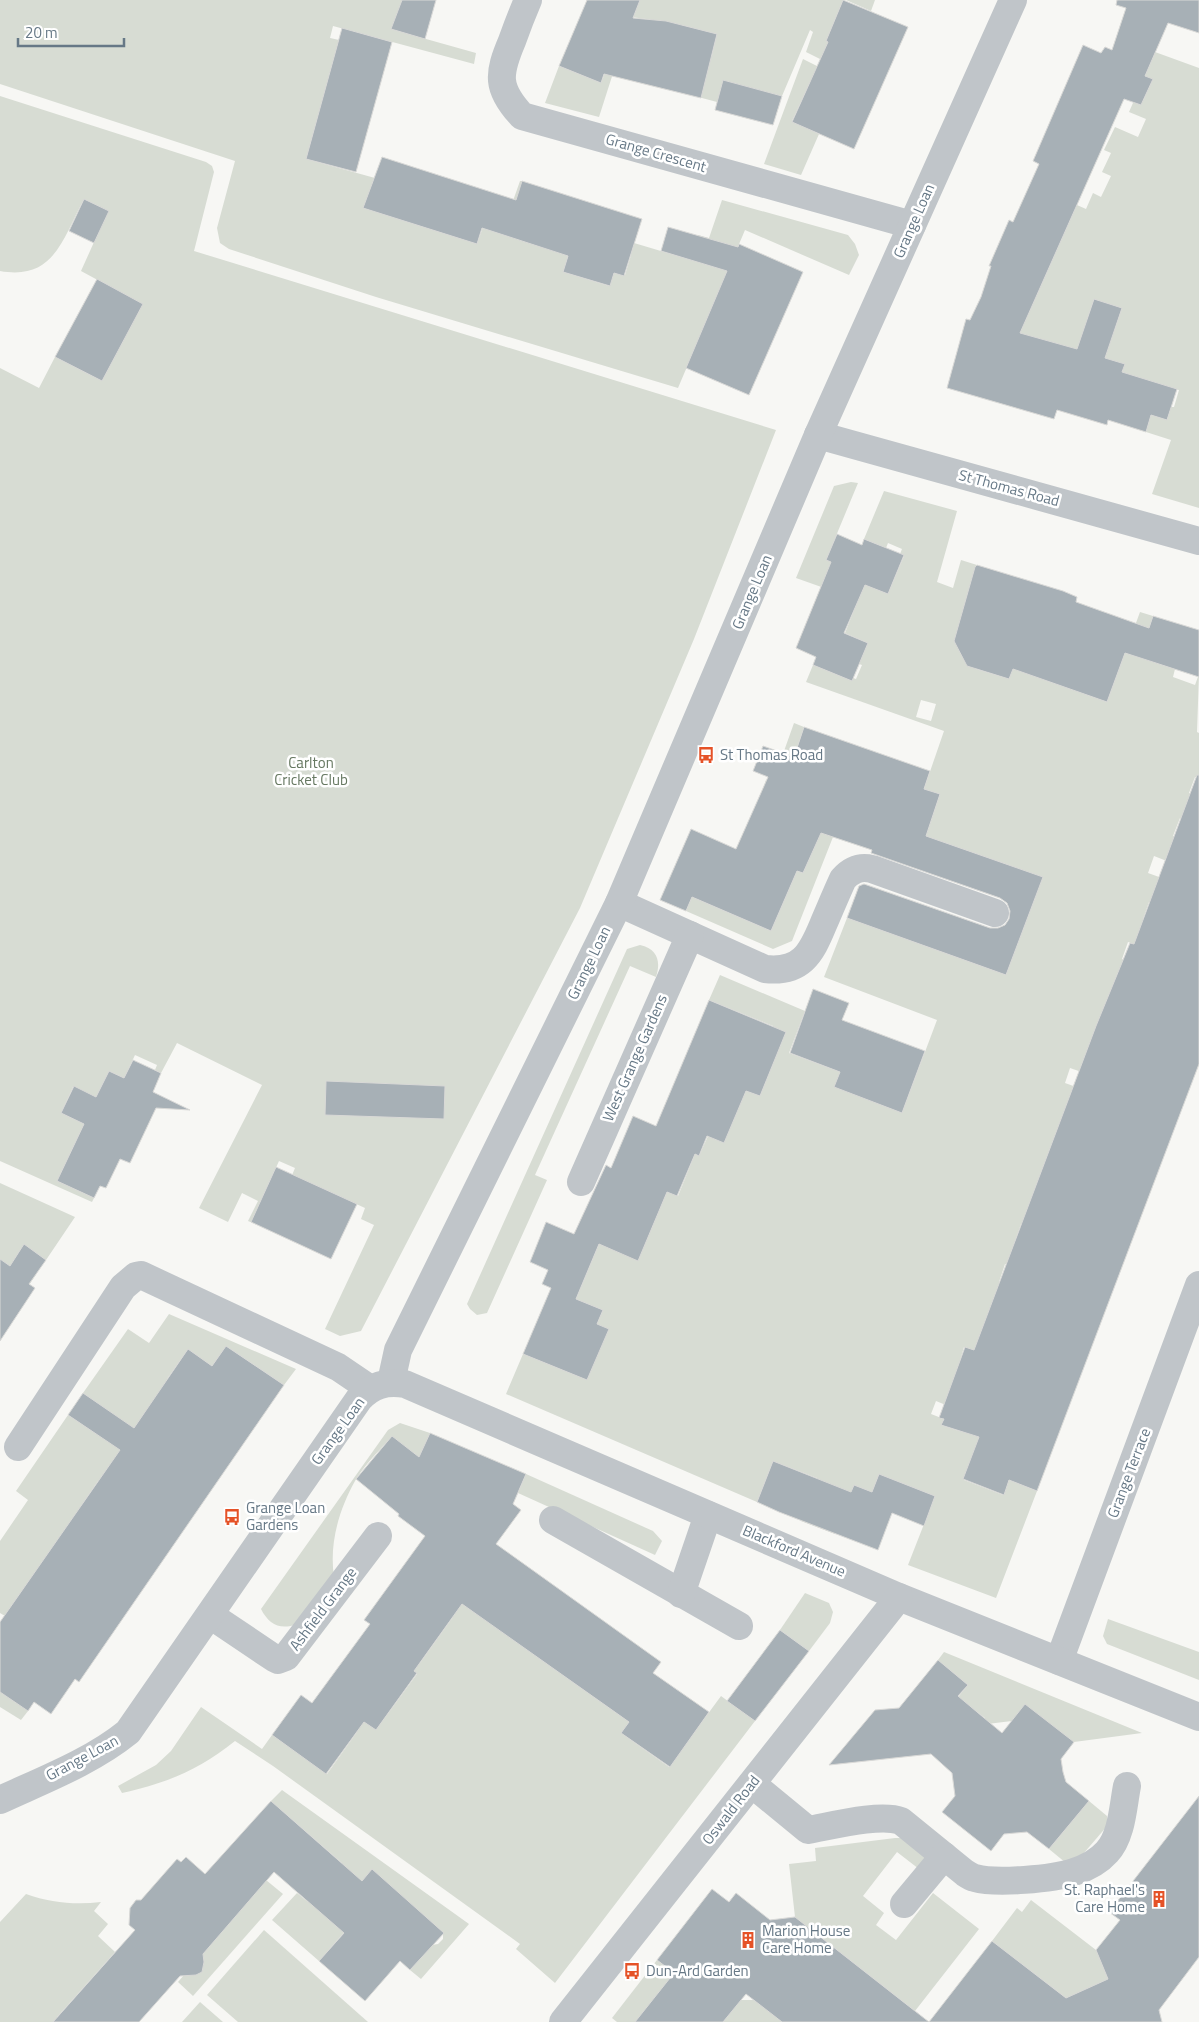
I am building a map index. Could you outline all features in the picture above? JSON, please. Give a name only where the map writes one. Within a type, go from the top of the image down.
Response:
[{"type":"street","name":"Grange Crescent","points":[[528,0],[502,65],[502,85],[510,103],[522,116],[912,225]]},
{"type":"street","name":"Grange Loan","points":[[0,1800],[83,1760],[113,1744],[128,1732],[359,1399],[380,1385],[619,903],[818,435],[1013,0]]},
{"type":"street","name":"St Thomas Road","points":[[818,435],[1199,541]]},
{"type":"street","points":[[619,903],[765,969],[777,970],[792,967],[801,962],[813,949],[843,879],[848,873],[860,868],[872,869],[995,913]]},
{"type":"street","name":"West Grange Gardens","points":[[581,1182],[690,936]]},
{"type":"street","points":[[18,1447],[123,1287],[136,1276],[141,1275],[380,1385]]},
{"type":"street","name":"Grange Terrace","points":[[1059,1661],[1199,1285]]},
{"type":"street","name":"Blackford Avenue","points":[[380,1385],[405,1384],[899,1596],[1199,1717]]},
{"type":"street","points":[[681,1594],[708,1515]]},
{"type":"street","points":[[552,1520],[739,1626]]},
{"type":"street","name":"Ashfield Grange","points":[[210,1615],[274,1658],[281,1659],[286,1657],[378,1536]]},
{"type":"street","name":"Oswald Road","points":[[563,2022],[899,1596]]},
{"type":"street","points":[[752,1784],[808,1830],[880,1818],[894,1818],[901,1821],[974,1878],[1016,1880],[1074,1872],[1090,1866],[1108,1850],[1116,1834],[1127,1786]]},
{"type":"street","points":[[904,1904],[944,1856]]},
{"type":"green space","points":[[0,0],[404,0],[394,30],[476,53],[474,64],[333,26],[330,38],[339,40],[306,159],[375,178],[363,208],[477,244],[483,227],[502,232],[520,181],[522,181],[515,222],[510,237],[538,246],[585,201],[563,272],[609,286],[614,273],[625,275],[631,255],[624,240],[691,260],[698,235],[709,238],[722,200],[848,235],[855,244],[859,255],[849,275],[745,230],[678,388],[376,297],[229,249],[220,243],[217,228],[235,161],[0,84]]},
{"type":"green space","points":[[640,0],[843,0],[826,41],[831,44],[824,61],[806,52],[813,32],[810,30],[782,96],[717,102],[687,94],[712,55],[717,34],[682,25],[677,46],[642,38],[646,19],[631,17],[599,117],[545,103],[559,66],[601,83],[623,28]]},
{"type":"green space","points":[[846,0],[875,0],[871,11]]},
{"type":"green space","points":[[1155,52],[1199,68],[1199,508],[1152,494],[1171,440],[1146,432],[1151,415],[1167,420],[1171,407],[1174,407],[1179,390],[1120,377],[1124,364],[975,321],[1035,298],[1074,211],[1061,198],[1086,209],[1093,193],[1101,197],[1111,176],[1102,172],[1111,153],[1104,150],[1115,127],[1138,137],[1146,119],[1129,112],[1136,96],[1144,99],[1152,80],[1145,76]],"holes":[[[1094,299],[1122,308],[1115,329],[1087,319]]]},
{"type":"green space","points":[[803,59],[821,68],[814,83],[810,82],[792,121],[819,134],[801,175],[764,164]]},
{"type":"green space","name":"Carlton Cricket Club","points":[[0,96],[206,162],[212,166],[214,172],[194,251],[776,430],[694,639],[580,908],[361,1331],[340,1336],[325,1329],[374,1225],[361,1219],[365,1208],[330,1192],[290,1180],[295,1168],[279,1161],[269,1183],[258,1225],[248,1221],[258,1201],[242,1193],[228,1222],[199,1208],[262,1085],[177,1043],[161,1073],[155,1070],[157,1065],[135,1055],[124,1078],[109,1071],[96,1097],[73,1087],[61,1113],[84,1124],[57,1181],[94,1198],[92,1202],[0,1161],[0,368],[39,388],[55,357],[102,381],[142,304],[81,271],[108,211],[84,199],[63,241],[45,263],[33,269],[19,272],[0,271]]},
{"type":"green space","points":[[851,482],[858,483],[826,560],[832,562],[860,596],[865,585],[888,594],[904,556],[900,554],[902,549],[888,543],[886,548],[864,539],[884,491],[957,511],[937,582],[953,588],[961,560],[977,565],[954,642],[963,645],[961,654],[964,660],[976,664],[976,669],[1009,679],[1015,661],[1076,602],[1085,605],[1057,684],[1107,702],[1140,612],[1153,616],[1140,657],[1175,669],[1173,677],[1195,685],[1199,674],[1197,732],[1199,733],[1199,778],[1195,777],[1189,793],[1199,797],[1199,825],[1180,818],[1173,836],[1191,842],[1192,871],[1154,856],[1148,873],[1173,882],[1168,909],[1149,902],[1143,919],[1161,955],[1128,942],[1122,959],[1141,967],[1113,1083],[1070,1068],[1065,1083],[1107,1098],[1048,1234],[1021,1224],[1015,1241],[1031,1273],[1005,1264],[999,1282],[1033,1295],[998,1358],[964,1347],[959,1364],[1001,1379],[953,1408],[936,1401],[931,1414],[944,1419],[941,1425],[959,1431],[981,1433],[964,1480],[1003,1495],[1009,1480],[1037,1491],[996,1598],[908,1565],[935,1496],[879,1474],[872,1492],[854,1485],[835,1534],[801,1521],[817,1478],[773,1461],[757,1502],[506,1394],[523,1354],[587,1380],[597,1324],[603,1310],[576,1299],[599,1244],[638,1260],[667,1192],[678,1196],[695,1154],[699,1156],[708,1136],[746,1091],[760,1096],[766,1081],[752,1075],[773,1026],[709,1000],[720,975],[805,1011],[789,1053],[840,1072],[835,1087],[902,1113],[937,1020],[824,977],[847,918],[1006,975],[1042,877],[889,823],[833,837],[792,941],[773,949],[686,911],[692,897],[771,931],[797,871],[803,873],[819,837],[820,810],[764,786],[766,780],[773,782],[794,723],[804,727],[792,762],[934,812],[940,794],[924,789],[944,731],[806,682],[813,665],[852,681],[853,678],[856,679],[862,665],[859,664],[868,643],[845,633],[858,600],[796,578],[834,486]],"holes":[[[921,700],[936,704],[931,721],[916,717]]]},
{"type":"green space","points":[[640,945],[651,950],[657,957],[656,977],[630,966],[535,1175],[547,1180],[487,1313],[477,1315],[467,1304],[627,949]]},
{"type":"green space","points":[[0,1183],[75,1217],[46,1260],[24,1244],[15,1258],[37,1273],[29,1285],[7,1264],[0,1265]]},
{"type":"green space","points":[[169,1314],[296,1369],[284,1385],[226,1346],[212,1366],[188,1349],[167,1379],[191,1396],[143,1415],[134,1428],[121,1497],[98,1481],[81,1506],[104,1522],[54,1545],[5,1616],[0,1613],[0,1541],[28,1500],[16,1491],[68,1415],[95,1433],[109,1411],[83,1393],[128,1329],[149,1343]]},
{"type":"green space","points":[[400,1423],[430,1433],[418,1460],[392,1436],[372,1458],[355,1481],[340,1515],[334,1539],[334,1577],[294,1625],[284,1627],[274,1624],[261,1609],[388,1430]]},
{"type":"green space","points":[[526,1474],[653,1531],[662,1541],[655,1555],[518,1493]]},
{"type":"green space","points":[[406,1564],[629,1722],[621,1733],[669,1767],[721,1696],[755,1721],[555,1983],[516,1949],[520,1944],[273,1766],[235,1741],[195,1768],[168,1780],[122,1793],[118,1786],[156,1765],[171,1751],[201,1707],[262,1749],[272,1735],[327,1774],[357,1732],[359,1718],[376,1730],[417,1674],[409,1667],[420,1663],[453,1617]]},
{"type":"green space","points":[[805,1593],[829,1603],[833,1612],[830,1623],[809,1651],[780,1630]]},
{"type":"green space","points":[[1108,1619],[1199,1652],[1199,1680],[1107,1644],[1103,1636]]},
{"type":"green space","points":[[944,1652],[1142,1733],[1074,1742],[1021,1720],[979,1725],[985,1718],[972,1708],[939,1720],[968,1685],[938,1660]]},
{"type":"green space","points":[[0,1678],[28,1711],[21,1720],[0,1707]]},
{"type":"green space","points":[[282,1790],[469,1924],[421,1979],[410,1970],[432,1945],[438,1944],[443,1939],[443,1932],[372,1870],[338,1908],[353,1922],[319,1961],[272,1920],[297,1893],[308,1902],[342,1863],[271,1801]]},
{"type":"green space","points":[[1089,1801],[1107,1816],[1108,1825],[1077,1861],[1066,1863],[1049,1849]]},
{"type":"green space","points":[[902,1838],[928,1858],[919,1869],[897,1852],[863,1896],[884,1913],[876,1925],[896,1940],[933,1893],[979,1929],[915,2011],[795,1917],[789,1864],[816,1861],[815,1848]]},
{"type":"green space","points":[[266,1880],[283,1894],[193,1996],[178,1982]]},
{"type":"green space","points":[[26,1894],[64,1903],[101,1902],[94,1911],[108,1924],[98,1936],[115,1952],[57,2017],[58,2022],[0,2022],[0,1922]]},
{"type":"green space","points":[[1031,1900],[1096,1950],[1108,1979],[1066,1998],[992,1941],[1017,1908],[1022,1912]]},
{"type":"green space","points":[[264,1930],[368,2022],[238,2022],[207,1995]]},
{"type":"green space","points":[[657,1960],[674,1973],[638,2022],[617,2022],[612,2018]]},
{"type":"green space","points":[[740,2000],[755,2000],[782,2022],[723,2022]]},
{"type":"green space","points":[[200,2002],[223,2022],[182,2022]]},
{"type":"building","points":[[402,0],[436,0],[425,39],[391,29]]},
{"type":"building","points":[[587,0],[640,0],[633,18],[666,21],[717,34],[701,98],[604,74],[601,83],[559,66]]},
{"type":"building","points":[[843,0],[908,27],[854,149],[792,122],[828,42],[826,41]]},
{"type":"building","points":[[1117,0],[1199,0],[1199,33],[1168,23],[1145,76],[1153,79],[1141,105],[1124,99],[1020,333],[1077,349],[1094,299],[1122,308],[1105,358],[1125,364],[1122,372],[1177,389],[1167,420],[1151,415],[1146,432],[1108,420],[1107,425],[1057,410],[1054,419],[947,388],[966,319],[970,320],[981,297],[991,266],[989,266],[1009,220],[1013,222],[1039,164],[1033,161],[1083,45],[1101,53],[1105,47],[1112,50],[1126,8],[1116,5]]},
{"type":"building","points":[[342,28],[392,42],[356,172],[306,159]]},
{"type":"building","points":[[723,80],[782,96],[773,125],[715,110]]},
{"type":"building","points":[[382,157],[516,200],[522,181],[642,219],[624,276],[614,273],[610,286],[563,272],[568,256],[482,228],[477,244],[363,208]]},
{"type":"building","points":[[84,199],[109,211],[94,243],[69,231]]},
{"type":"building","points":[[668,227],[738,247],[739,244],[803,272],[749,395],[686,368],[727,271],[661,251]]},
{"type":"building","points":[[97,279],[143,304],[102,381],[55,357]]},
{"type":"building","points":[[837,534],[862,545],[864,539],[904,555],[888,594],[865,585],[844,633],[868,643],[852,681],[813,665],[816,657],[796,648],[831,562],[826,560]]},
{"type":"building","points":[[977,565],[1063,591],[1077,597],[1076,602],[1149,628],[1153,616],[1199,630],[1199,677],[1125,653],[1107,702],[1013,669],[1009,679],[967,666],[954,641]]},
{"type":"building","points":[[804,727],[930,771],[924,789],[940,794],[926,836],[1043,877],[1006,975],[847,918],[859,886],[864,884],[990,928],[998,928],[1005,925],[1009,919],[1010,911],[1007,903],[1000,898],[871,853],[872,850],[821,833],[803,873],[797,871],[771,931],[692,897],[686,911],[660,900],[691,829],[736,849],[768,777],[753,771],[763,746],[794,757]]},
{"type":"building","points":[[1197,775],[1199,775],[1199,1064],[1037,1491],[1009,1480],[1004,1495],[963,1479],[979,1437],[941,1425],[944,1419],[939,1418],[965,1347],[974,1350],[1096,1026],[1130,943],[1134,944]]},
{"type":"building","points":[[813,989],[849,1003],[842,1020],[925,1051],[902,1113],[834,1087],[840,1072],[790,1053]]},
{"type":"building","points":[[709,1000],[786,1032],[760,1096],[746,1091],[724,1143],[707,1136],[699,1156],[695,1154],[677,1196],[667,1192],[638,1261],[599,1244],[576,1299],[603,1310],[597,1324],[609,1329],[587,1380],[523,1354],[551,1288],[542,1284],[548,1270],[530,1262],[546,1222],[574,1234],[606,1165],[611,1168],[633,1116],[656,1126]]},
{"type":"building","points":[[133,1060],[161,1073],[153,1092],[190,1110],[156,1108],[130,1163],[120,1159],[106,1188],[100,1186],[94,1198],[57,1181],[84,1124],[61,1113],[74,1086],[96,1097],[109,1071],[124,1078]]},
{"type":"building","points":[[326,1081],[445,1086],[444,1119],[325,1115]]},
{"type":"building","points":[[276,1167],[357,1204],[331,1259],[251,1222]]},
{"type":"building","points":[[24,1244],[46,1260],[29,1284],[35,1288],[0,1341],[0,1259],[10,1266]]},
{"type":"building","points":[[226,1346],[284,1385],[79,1682],[75,1679],[51,1714],[34,1702],[28,1711],[0,1692],[0,1622],[120,1450],[68,1415],[83,1393],[134,1428],[188,1349],[212,1366]]},
{"type":"building","points":[[430,1433],[526,1474],[513,1504],[521,1510],[496,1544],[661,1662],[653,1673],[709,1712],[670,1767],[621,1733],[629,1722],[462,1604],[414,1671],[417,1673],[376,1730],[364,1722],[326,1774],[272,1735],[301,1695],[312,1703],[370,1624],[364,1620],[425,1536],[398,1516],[399,1514],[356,1479],[392,1436],[419,1457]]},
{"type":"building","points":[[773,1461],[851,1492],[854,1485],[872,1492],[879,1474],[935,1496],[924,1526],[892,1513],[878,1550],[757,1502]]},
{"type":"building","points":[[780,1630],[809,1651],[755,1721],[727,1701]]},
{"type":"building","points":[[938,1660],[968,1685],[958,1696],[1002,1733],[1025,1704],[1074,1742],[1061,1759],[1063,1772],[1066,1782],[1089,1801],[1049,1849],[1027,1832],[1004,1834],[991,1851],[942,1812],[955,1796],[952,1773],[931,1754],[829,1765],[875,1710],[899,1708]]},
{"type":"building","name":"St. Raphael's Care Home","points":[[1199,1796],[1199,1957],[1159,2010],[1162,2022],[929,2022],[992,1941],[1066,1998],[1108,1979],[1096,1950],[1120,1920],[1109,1912]]},
{"type":"building","points":[[271,1801],[362,1881],[372,1869],[444,1933],[410,1970],[400,1961],[365,2001],[319,1961],[344,1933],[274,1872],[203,1954],[202,1972],[196,1975],[180,1976],[139,2022],[53,2022],[135,1930],[129,1925],[130,1908],[136,1900],[141,1900],[177,1859],[181,1862],[186,1857],[205,1874]]},
{"type":"building","name":"Marion House Care Home","points":[[712,1889],[729,1902],[736,1893],[770,1920],[795,1917],[929,2022],[782,2022],[746,1994],[723,2022],[635,2022],[674,1973],[657,1960]]},
{"type":"place","name":"St Thomas Road","points":[[706,755]]},
{"type":"place","name":"Grange Loan Gardens","points":[[232,1517]]},
{"type":"place","name":"St. Raphael's Care Home","points":[[1159,1899]]},
{"type":"place","name":"Marion House Care Home","points":[[748,1940]]},
{"type":"place","name":"Dun-Ard Garden","points":[[632,1971]]}]
